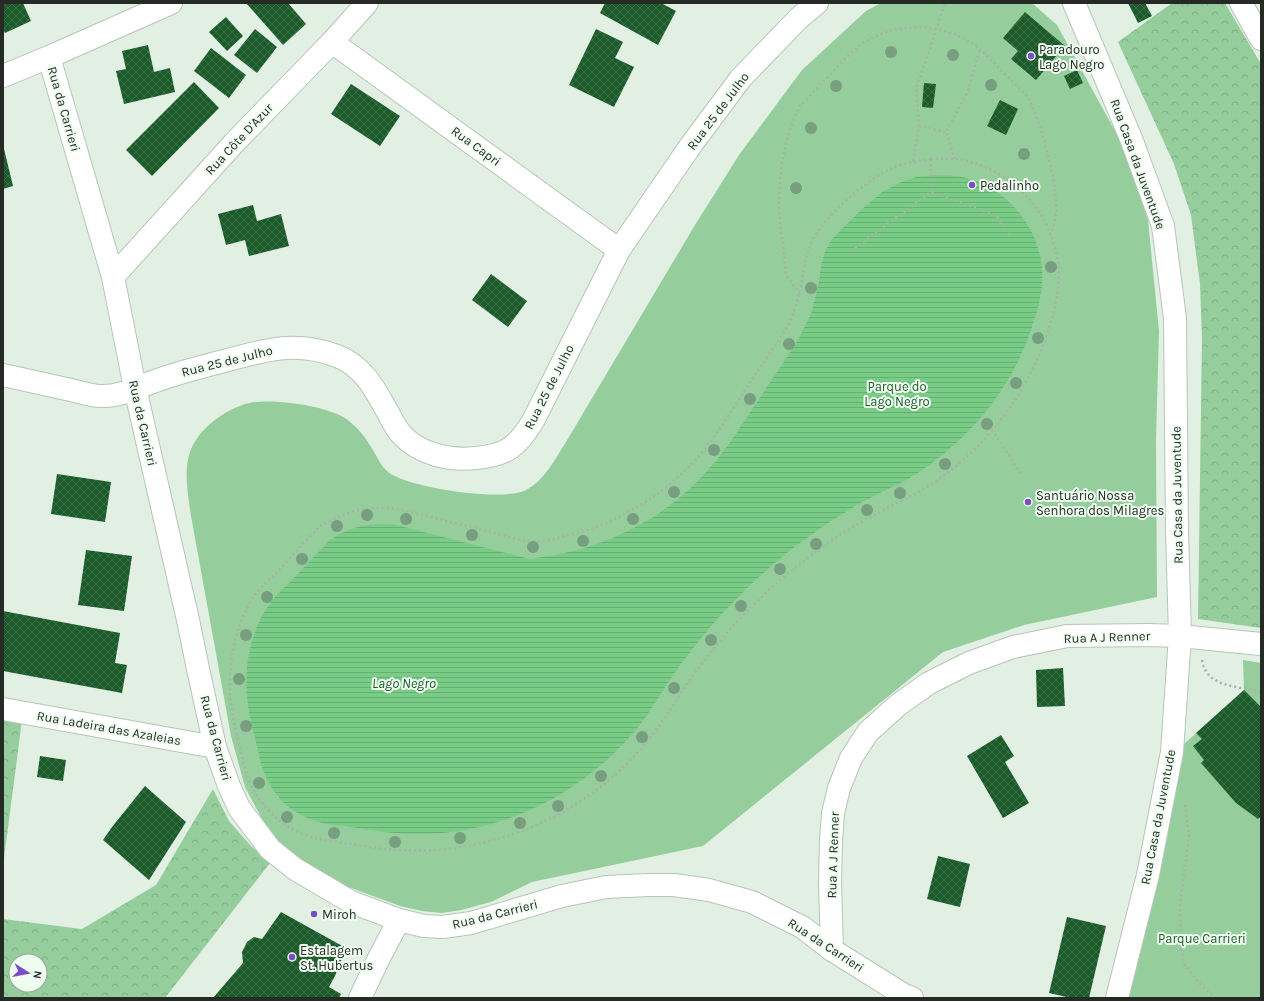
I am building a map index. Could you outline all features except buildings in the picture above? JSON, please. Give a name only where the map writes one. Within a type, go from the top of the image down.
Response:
[{"type":"street","points":[[3,76],[171,3]]},
{"type":"street","name":"Rua Côte D'Azur","points":[[113,277],[234,143],[332,42],[367,3]]},
{"type":"street","name":"Rua 25 de Julho","points":[[3,375],[100,396],[121,394],[180,372],[251,353],[276,348],[299,347],[338,356],[360,370],[376,392],[393,423],[401,434],[412,443],[434,455],[450,458],[472,458],[493,456],[507,451],[523,438],[533,421],[619,250],[691,145],[741,78],[799,18],[817,3]]},
{"type":"street","name":"Rua Casa da Juventude","points":[[1074,3],[1132,141],[1163,226],[1175,318],[1177,531],[1190,637],[1172,752],[1148,875],[1117,998]]},
{"type":"street","points":[[1241,3],[1261,39]]},
{"type":"street","name":"Rua Capri","points":[[332,42],[619,250]]},
{"type":"street","name":"Rua da Carrieri","points":[[49,57],[113,277],[135,388],[188,620],[196,664],[215,747],[228,786],[239,808],[270,849],[295,869],[351,902],[399,920],[424,926],[443,927],[471,923],[562,896],[606,887],[674,885],[709,890],[752,902],[802,927],[832,950],[904,995],[912,998]]},
{"type":"street","name":"Rua A J Renner","points":[[832,950],[830,882],[831,841],[833,813],[839,788],[851,758],[868,732],[893,709],[929,683],[969,663],[1013,647],[1067,636],[1149,635],[1190,637],[1261,644]]},
{"type":"street","name":"Rua Ladeira das Azaleias","points":[[3,709],[215,747]]},
{"type":"street","points":[[360,998],[399,920]]},
{"type":"path","points":[[912,161],[919,126],[916,88],[945,3]]},
{"type":"path","points":[[800,294],[786,275],[780,224],[779,196],[781,169],[785,147],[799,107],[860,45],[874,37],[890,31],[921,27],[952,33],[967,40],[980,49],[1029,98],[1048,155],[1054,182],[1057,211],[1051,234]]},
{"type":"path","points":[[955,159],[946,132],[967,93],[980,49]]},
{"type":"path","points":[[919,126],[946,132]]},
{"type":"path","points":[[931,159],[931,192]]},
{"type":"path","points":[[931,159],[955,159],[976,164],[996,172],[1014,184],[1029,198],[1041,215],[1051,234],[1057,254],[1060,275],[1058,296],[1053,316],[1036,363],[1010,408],[992,430],[972,451],[928,487],[878,512],[841,535],[805,560],[771,588],[742,617],[715,648],[690,680],[667,715],[627,764],[602,786],[576,805],[548,821],[519,833],[489,842],[458,848],[427,851],[396,850],[324,840],[294,830],[280,822],[266,809],[255,793],[247,776],[232,709],[230,688],[234,646],[241,623],[255,595],[319,527],[332,519],[357,510],[385,507],[530,542],[553,539],[578,533],[602,525],[625,514],[646,502],[666,487],[702,452],[718,431],[783,333],[796,308],[800,294],[804,262],[810,245],[819,229],[830,216],[873,178],[892,168],[912,161],[931,159]]},
{"type":"path","points":[[931,192],[997,216],[1009,235]]},
{"type":"path","points":[[852,251],[931,192]]},
{"type":"path","points":[[992,430],[1021,474]]},
{"type":"path","points":[[1190,637],[1203,668],[1212,679],[1225,685],[1261,692]]},
{"type":"path","points":[[1184,800],[1189,835],[1180,905],[1181,951],[1185,965],[1199,983],[1215,998]]},
{"type":"green space","name":"Parque do Lago Negro","points":[[881,3],[1032,3],[1057,25],[1121,142],[1148,220],[1159,331],[1156,440],[1157,597],[1024,625],[943,652],[703,846],[532,882],[491,902],[461,910],[442,913],[422,911],[400,906],[316,875],[271,836],[245,787],[231,736],[187,489],[188,462],[193,445],[197,438],[208,426],[222,415],[245,404],[267,401],[310,406],[336,413],[345,418],[363,435],[385,469],[399,478],[435,488],[478,494],[515,493],[533,486],[549,469],[558,455],[695,225],[739,155],[802,70],[866,11]]},
{"type":"green space","points":[[1172,3],[1225,3],[1261,64],[1261,628],[1198,619],[1202,338],[1200,284],[1191,215],[1174,164],[1118,42]]},
{"type":"green space","name":"Parque Carrieri","points":[[1243,660],[1261,663],[1261,998],[1129,998],[1183,745],[1244,690]]},
{"type":"green space","points":[[3,717],[22,720],[3,866]]},
{"type":"green space","points":[[213,789],[229,821],[250,845],[270,863],[165,998],[3,998],[3,919],[82,929],[156,885]]},
{"type":"water","name":"Lago Negro","points":[[947,175],[970,179],[991,188],[1000,194],[1016,209],[1029,227],[1041,259],[1041,292],[1033,324],[1025,346],[1015,367],[990,406],[959,441],[916,474],[841,515],[813,534],[773,565],[726,609],[705,633],[676,671],[640,725],[613,754],[591,773],[566,791],[540,805],[513,817],[485,826],[456,832],[407,834],[315,821],[294,811],[278,796],[266,778],[262,767],[250,718],[246,680],[249,653],[252,640],[262,616],[271,602],[330,540],[354,528],[387,524],[530,559],[582,549],[608,540],[655,516],[677,500],[697,482],[715,462],[731,441],[797,342],[811,314],[825,251],[832,239],[860,211],[882,192],[899,183],[916,177]]},
{"type":"place","name":"Paradouro Lago Negro","points":[[1031,56]]},
{"type":"place","name":"Pedalinho","points":[[972,185]]},
{"type":"place","name":"Santuário Nossa Senhora dos Milagres","points":[[1028,502]]},
{"type":"place","name":"Miroh","points":[[314,914]]},
{"type":"place","name":"Estalagem St. Hubertus","points":[[292,957]]}]
